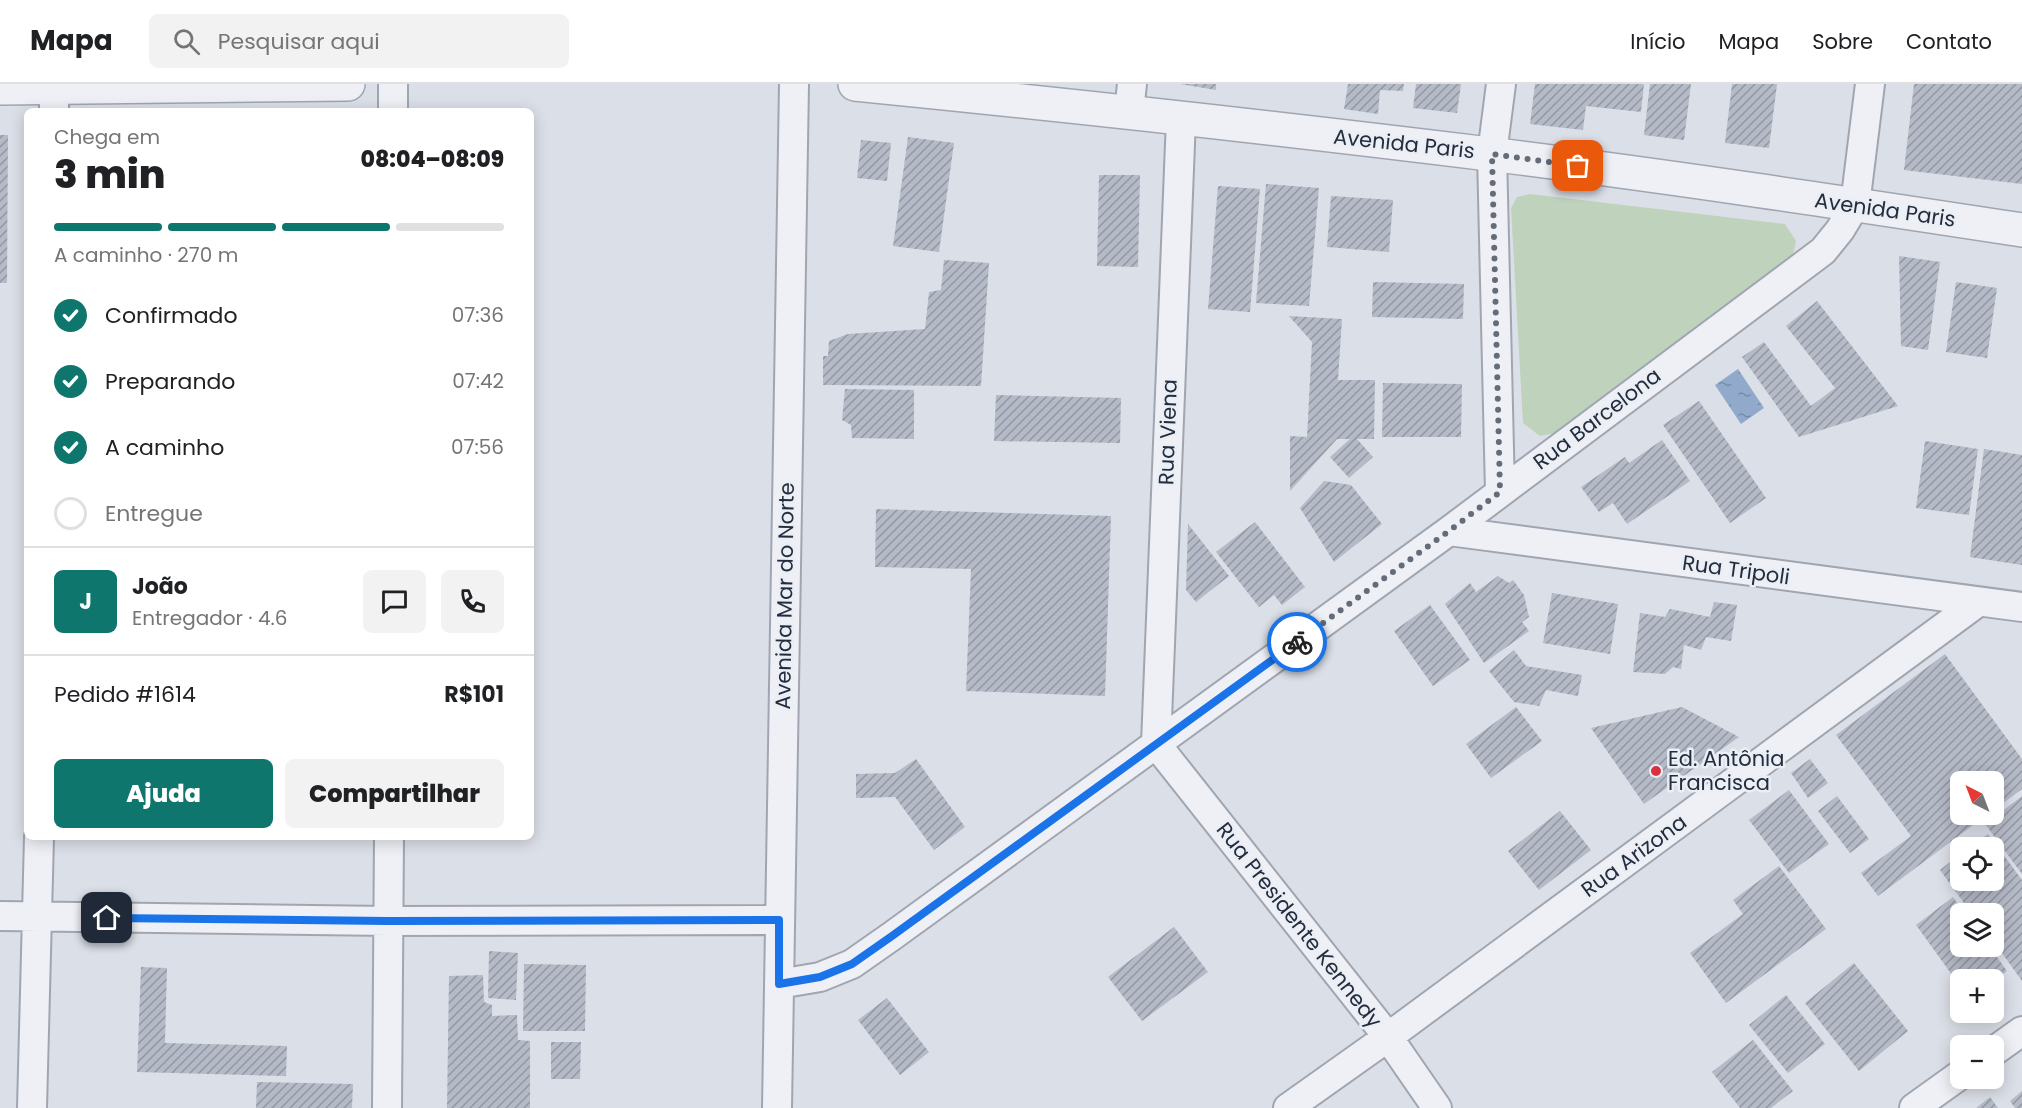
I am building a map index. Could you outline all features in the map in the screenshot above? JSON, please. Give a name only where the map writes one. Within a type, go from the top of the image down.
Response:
[{"type":"street","points":[[0,88],[54,94],[348,84]]},
{"type":"street","points":[[393,84],[393,108]]},
{"type":"street","name":"Avenida Mar do Norte","points":[[777,1108],[794,84]]},
{"type":"street","name":"Avenida Paris","points":[[855,84],[1131,97],[1181,119],[1492,154],[2022,230]]},
{"type":"street","points":[[1500,492],[1492,154],[1501,84]]},
{"type":"street","name":"Rua Barcelona","points":[[779,984],[820,977],[852,964],[1449,531],[1823,251],[1840,230],[1855,205],[1870,84]]},
{"type":"street","name":"Rua Viena","points":[[1156,744],[1181,119]]},
{"type":"street","name":"Rua Tripoli","points":[[1449,531],[2022,607]]},
{"type":"street","name":"Rua Arizona","points":[[1288,1108],[1388,1037],[1978,602]]},
{"type":"street","name":"Rua Presidente Kennedy","points":[[1156,744],[1388,1037],[1437,1108]]},
{"type":"street","points":[[32,1108],[39,840]]},
{"type":"street","points":[[387,1108],[389,840]]},
{"type":"street","points":[[0,916],[388,921],[779,920]]},
{"type":"street","points":[[2004,1044],[2022,1031]]},
{"type":"street","points":[[1914,1108],[1950,1082]]},
{"type":"green space","points":[[1530,194],[1785,224],[1796,241],[1792,260],[1560,432],[1540,436],[1523,423],[1511,208],[1517,197]]},
{"type":"water","points":[[1738,369],[1764,408],[1741,424],[1715,385]]},
{"type":"building","points":[[1180,84],[1216,84],[1216,90]]},
{"type":"building","points":[[1348,84],[1404,84],[1403,91],[1380,90],[1378,114],[1344,109]]},
{"type":"building","points":[[1416,84],[1461,84],[1457,113],[1413,108]]},
{"type":"building","points":[[1535,84],[1644,84],[1641,112],[1586,106],[1583,130],[1530,124]]},
{"type":"building","points":[[1650,84],[1691,84],[1684,140],[1644,135]]},
{"type":"building","points":[[1732,84],[1777,84],[1769,148],[1725,143]]},
{"type":"building","points":[[1914,84],[2022,84],[2022,184],[1904,170]]},
{"type":"building","points":[[0,135],[8,135],[7,283],[0,283]]},
{"type":"building","points":[[908,137],[954,143],[939,252],[893,246]]},
{"type":"building","points":[[861,140],[891,143],[887,181],[857,178]]},
{"type":"building","points":[[1099,175],[1140,175],[1138,267],[1097,266]]},
{"type":"building","points":[[1266,184],[1319,188],[1309,306],[1256,303]]},
{"type":"building","points":[[1218,186],[1260,189],[1250,312],[1208,309]]},
{"type":"building","points":[[1331,196],[1393,200],[1389,252],[1327,247]]},
{"type":"building","points":[[1899,256],[1940,262],[1928,350],[1901,346]]},
{"type":"building","points":[[944,260],[989,263],[981,386],[823,385],[823,356],[828,356],[829,341],[848,334],[925,329],[929,292],[941,290]]},
{"type":"building","points":[[1373,282],[1464,284],[1463,319],[1372,317]]},
{"type":"building","points":[[1956,282],[1997,288],[1987,358],[1946,352]]},
{"type":"building","points":[[1817,301],[1898,406],[1799,437],[1742,357],[1764,342],[1811,406],[1835,388],[1786,326]]},
{"type":"building","points":[[1289,316],[1342,319],[1338,380],[1375,380],[1374,439],[1357,439],[1373,457],[1349,478],[1330,457],[1350,439],[1337,439],[1290,491],[1290,436],[1307,437],[1312,342]]},
{"type":"building","points":[[1383,383],[1462,384],[1461,437],[1382,437]]},
{"type":"building","points":[[845,389],[914,390],[914,439],[852,438],[851,425],[842,420]]},
{"type":"building","points":[[996,395],[1121,398],[1120,443],[994,441]]},
{"type":"building","points":[[1699,401],[1766,498],[1730,523],[1663,425]]},
{"type":"building","points":[[1662,440],[1690,481],[1627,524],[1613,503],[1599,512],[1581,487],[1625,457],[1629,463]]},
{"type":"building","points":[[1925,441],[1978,449],[1969,515],[1916,508]]},
{"type":"building","points":[[1984,449],[2022,455],[2022,565],[1970,557]]},
{"type":"building","points":[[1324,481],[1351,485],[1382,524],[1334,562],[1300,508]]},
{"type":"building","points":[[876,509],[1111,516],[1105,696],[966,691],[971,569],[875,567]]},
{"type":"building","points":[[1255,522],[1305,587],[1282,605],[1274,595],[1259,607],[1216,552]]},
{"type":"building","points":[[1188,524],[1229,576],[1196,602],[1186,590]]},
{"type":"building","points":[[1498,576],[1509,583],[1513,580],[1524,595],[1529,617],[1522,622],[1529,631],[1484,663],[1445,604],[1470,583],[1476,592]]},
{"type":"building","points":[[1552,593],[1618,604],[1610,654],[1543,643]]},
{"type":"building","points":[[1714,602],[1737,605],[1731,641],[1706,637],[1701,650],[1684,645],[1681,669],[1673,667],[1665,674],[1633,672],[1640,613],[1665,617],[1670,609],[1710,617]]},
{"type":"building","points":[[1430,605],[1470,660],[1433,686],[1394,631]]},
{"type":"building","points":[[1514,650],[1526,666],[1582,675],[1578,696],[1546,690],[1539,706],[1514,702],[1489,671]]},
{"type":"building","points":[[1945,654],[2022,759],[2022,789],[2004,802],[2004,771],[1950,771],[1950,825],[1973,825],[1957,837],[1950,837],[1950,842],[1878,896],[1861,873],[1911,836],[1836,735]]},
{"type":"building","points":[[1516,707],[1542,741],[1491,778],[1466,744]]},
{"type":"building","name":"Ed. Antônia Francisca","points":[[1682,707],[1739,737],[1644,804],[1591,728]]},
{"type":"building","points":[[916,759],[965,827],[934,850],[895,797],[856,798],[856,774],[895,773]]},
{"type":"building","points":[[1810,759],[1828,783],[1808,798],[1791,773]]},
{"type":"building","points":[[1789,790],[1829,844],[1789,873],[1749,820]]},
{"type":"building","points":[[1837,796],[1869,839],[1850,853],[1818,811]]},
{"type":"building","points":[[2022,796],[2022,874],[2004,850],[2004,837],[1995,837],[1986,825],[2004,825],[2004,810]]},
{"type":"building","points":[[1560,811],[1591,850],[1539,890],[1508,851]]},
{"type":"building","points":[[2004,856],[2022,880],[2022,981],[2004,956],[2004,903],[1964,903],[1955,891],[2004,891]]},
{"type":"building","points":[[1950,862],[1950,884],[1940,870]]},
{"type":"building","points":[[1779,866],[1826,929],[1726,1003],[1690,953],[1743,914],[1733,900]]},
{"type":"building","points":[[1953,897],[1957,903],[1950,903],[1950,957],[1997,957],[2007,971],[2004,973],[2004,969],[1950,969],[1950,972],[1916,925]]},
{"type":"building","points":[[1174,927],[1208,972],[1142,1021],[1108,977]]},
{"type":"building","points":[[489,951],[518,953],[516,1000],[488,998]]},
{"type":"building","points":[[1854,963],[1908,1031],[1859,1071],[1805,1003]]},
{"type":"building","points":[[524,964],[586,965],[585,1031],[523,1031]]},
{"type":"building","points":[[141,967],[167,968],[165,1043],[287,1046],[286,1076],[137,1072]]},
{"type":"building","points":[[483,975],[484,1002],[492,1005],[492,1016],[517,1015],[518,1040],[530,1041],[530,1108],[447,1108],[449,976]]},
{"type":"building","points":[[1786,995],[1825,1044],[1788,1073],[1749,1025]]},
{"type":"building","points":[[887,998],[929,1052],[900,1075],[858,1020]]},
{"type":"building","points":[[1753,1040],[1793,1091],[1771,1108],[1740,1108],[1712,1072]]},
{"type":"building","points":[[551,1042],[581,1042],[580,1079],[551,1079]]},
{"type":"building","points":[[257,1082],[353,1084],[352,1108],[256,1108]]},
{"type":"building","points":[[2022,1091],[2022,1108],[2015,1108],[2010,1101]]},
{"type":"building","points":[[1990,1097],[1998,1108],[1976,1108]]},
{"type":"way so far","points":[[1297,642],[1500,492],[1492,154],[1578,166]]},
{"type":"place","name":"Ed. Antônia Francisca","points":[[1656,771]]},
{"type":"route","points":[[107,918],[388,921],[779,920],[779,984],[820,977],[852,964],[892,936],[1297,642]]}]
